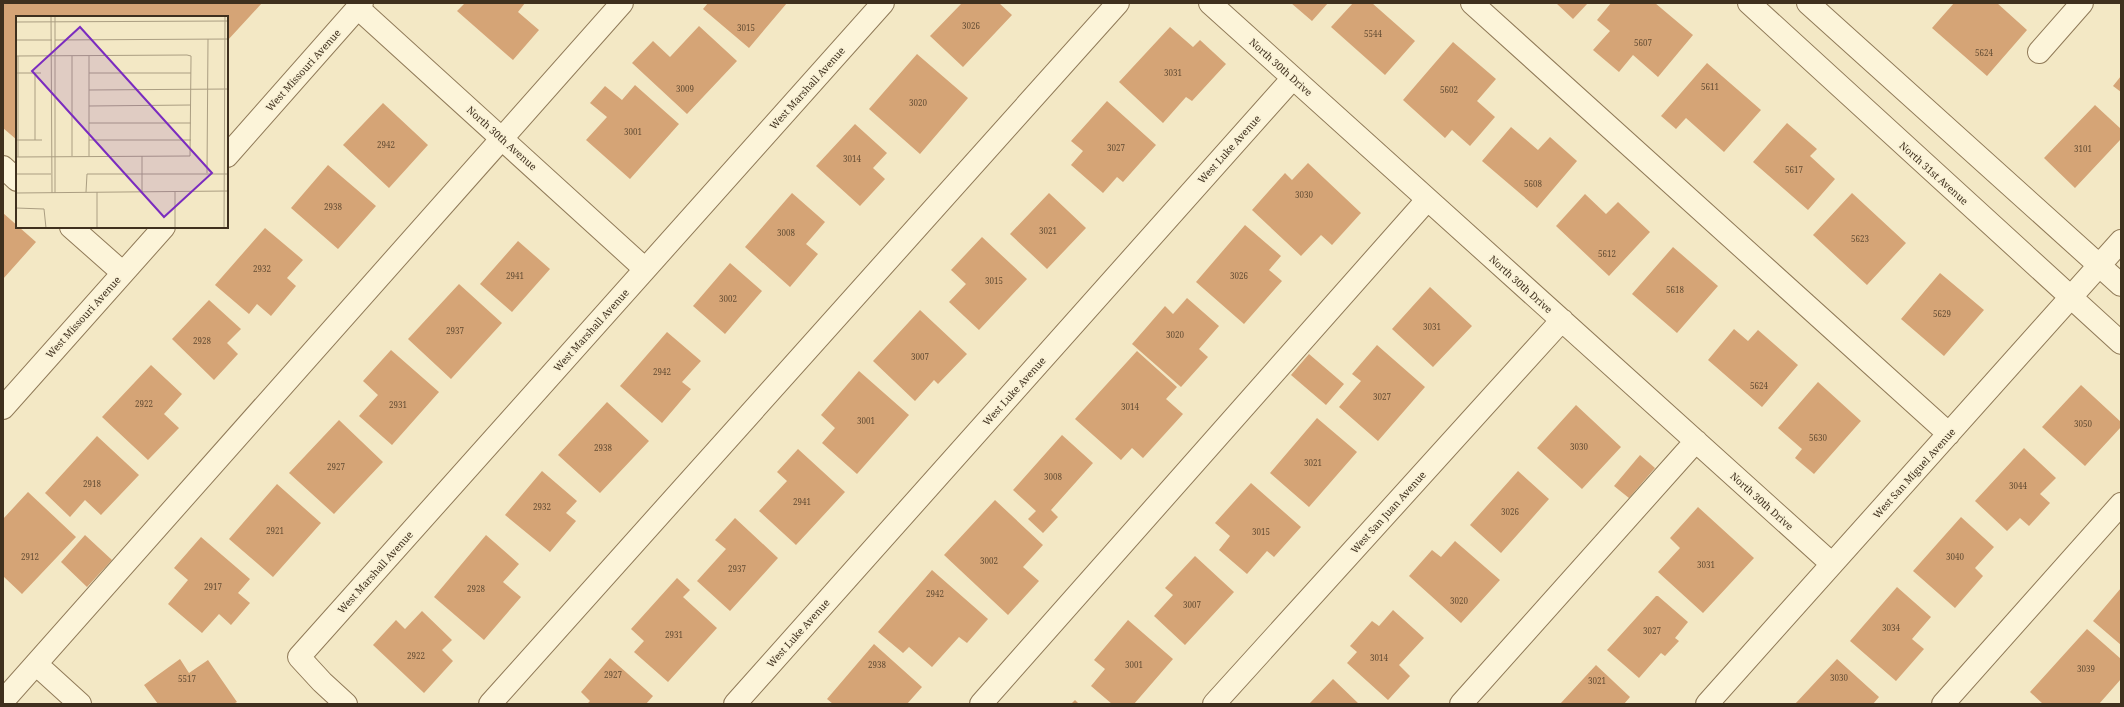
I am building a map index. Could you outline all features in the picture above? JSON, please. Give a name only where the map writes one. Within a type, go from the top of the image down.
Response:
[{"type":"street","points":[[3,701],[622,3]]},
{"type":"street","name":"West Marshall Avenue","points":[[346,704],[322,682],[299,657],[883,3]]},
{"type":"street","points":[[490,704],[1118,3]]},
{"type":"street","name":"North 30th Drive","points":[[1210,3],[1832,564]]},
{"type":"street","points":[[1472,3],[1949,434]]},
{"type":"street","name":"North 31st Avenue","points":[[1748,3],[2121,343]]},
{"type":"street","points":[[1808,3],[2121,285]]},
{"type":"street","points":[[2039,52],[2079,4]]},
{"type":"street","name":"North 30th Avenue","points":[[360,5],[645,269]]},
{"type":"street","name":"West Missouri Avenue","points":[[228,155],[360,5]]},
{"type":"street","name":"West Luke Avenue","points":[[735,704],[1293,78]]},
{"type":"street","points":[[3,167],[16,179]]},
{"type":"street","points":[[981,704],[1427,200]]},
{"type":"street","points":[[72,228],[123,273]]},
{"type":"street","name":"West Missouri Avenue","points":[[3,408],[163,228]]},
{"type":"street","name":"West San Miguel Avenue","points":[[1707,704],[2121,241]]},
{"type":"street","name":"West San Juan Avenue","points":[[1214,704],[1562,320]]},
{"type":"street","points":[[1461,704],[1696,441]]},
{"type":"street","points":[[1943,704],[2121,504]]},
{"type":"street","points":[[36,664],[80,704]]},
{"type":"building","points":[[3,3],[262,3],[228,40],[228,16],[16,16],[16,139],[3,128]]},
{"type":"building","points":[[465,3],[525,3],[518,12],[539,30],[513,60],[457,11]]},
{"type":"building","points":[[708,3],[787,3],[749,48],[703,9]]},
{"type":"building","points":[[962,3],[999,3],[1012,15],[963,67],[930,36]]},
{"type":"building","points":[[1291,3],[1328,3],[1312,21]]},
{"type":"building","points":[[1353,3],[1372,3],[1415,41],[1385,75],[1331,27]]},
{"type":"building","points":[[1556,3],[1588,3],[1573,19]]},
{"type":"building","points":[[1611,3],[1655,3],[1693,35],[1658,77],[1633,55],[1619,72],[1593,50],[1610,31],[1597,20]]},
{"type":"building","points":[[1954,3],[1997,3],[2027,30],[1987,76],[1932,28]]},
{"type":"building","points":[[699,26],[737,61],[687,114],[632,63],[653,41],[670,57]]},
{"type":"building","points":[[1170,27],[1193,47],[1200,40],[1226,64],[1192,101],[1186,97],[1163,123],[1119,82]]},
{"type":"building","points":[[1453,42],[1496,79],[1477,101],[1495,117],[1470,146],[1452,130],[1445,138],[1403,100]]},
{"type":"building","points":[[917,54],[968,98],[920,154],[869,109]]},
{"type":"building","points":[[1707,63],[1761,110],[1724,152],[1686,118],[1676,129],[1661,116]]},
{"type":"building","points":[[2121,76],[2121,92],[2113,86]]},
{"type":"building","points":[[635,85],[679,124],[630,179],[586,140],[607,117],[590,103],[605,86],[622,100]]},
{"type":"building","points":[[1107,101],[1156,145],[1123,182],[1117,177],[1103,193],[1071,165],[1083,151],[1071,141]]},
{"type":"building","points":[[383,103],[428,145],[389,188],[343,145]]},
{"type":"building","points":[[2095,105],[2121,129],[2121,139],[2075,188],[2044,158]]},
{"type":"building","points":[[1787,123],[1817,149],[1810,156],[1835,179],[1808,210],[1753,162]]},
{"type":"building","points":[[855,124],[887,153],[873,168],[885,179],[860,206],[816,166]]},
{"type":"building","points":[[1511,127],[1538,150],[1550,137],[1577,161],[1537,208],[1482,161]]},
{"type":"building","points":[[1308,163],[1361,213],[1332,245],[1321,235],[1301,256],[1252,210],[1285,173],[1292,180]]},
{"type":"building","points":[[328,165],[376,206],[338,249],[291,208]]},
{"type":"building","points":[[792,193],[825,222],[806,244],[818,254],[790,287],[745,247]]},
{"type":"building","points":[[1049,193],[1086,228],[1047,269],[1010,234]]},
{"type":"building","points":[[1852,193],[1906,243],[1867,285],[1813,235]]},
{"type":"building","points":[[1585,194],[1606,214],[1618,202],[1650,232],[1609,276],[1556,226]]},
{"type":"building","points":[[3,213],[16,224],[16,228],[20,228],[36,242],[3,279]]},
{"type":"building","points":[[1245,225],[1281,256],[1269,270],[1282,281],[1244,324],[1196,282]]},
{"type":"building","points":[[265,228],[303,260],[287,278],[296,286],[271,316],[257,304],[249,314],[215,285]]},
{"type":"building","points":[[982,237],[1027,279],[979,330],[949,302],[966,284],[951,270]]},
{"type":"building","points":[[518,241],[550,269],[512,312],[480,284]]},
{"type":"building","points":[[1673,247],[1718,286],[1677,333],[1632,294]]},
{"type":"building","points":[[730,263],[762,291],[725,334],[693,306]]},
{"type":"building","points":[[1940,273],[1984,310],[1944,356],[1901,319]]},
{"type":"building","points":[[459,284],[502,323],[451,379],[408,339]]},
{"type":"building","points":[[1430,287],[1472,326],[1433,367],[1392,329]]},
{"type":"building","points":[[1187,298],[1219,326],[1199,349],[1208,357],[1181,387],[1132,344],[1165,306],[1173,314]]},
{"type":"building","points":[[209,300],[241,329],[227,343],[238,354],[214,380],[172,339]]},
{"type":"building","points":[[920,310],[967,354],[938,384],[934,380],[915,401],[873,361]]},
{"type":"building","points":[[1734,329],[1748,341],[1758,330],[1798,365],[1762,407],[1708,360]]},
{"type":"building","points":[[667,332],[701,361],[682,382],[691,389],[662,423],[620,386]]},
{"type":"building","points":[[1377,345],[1425,387],[1378,441],[1339,407],[1361,381],[1352,374]]},
{"type":"building","points":[[391,350],[439,392],[392,445],[359,416],[378,395],[363,381]]},
{"type":"building","points":[[1137,351],[1177,387],[1166,399],[1183,414],[1143,458],[1132,448],[1121,460],[1075,419]]},
{"type":"building","points":[[1309,354],[1344,384],[1326,405],[1291,375]]},
{"type":"building","points":[[151,365],[182,394],[164,414],[179,428],[148,460],[102,417]]},
{"type":"building","points":[[859,371],[909,415],[857,474],[822,443],[835,428],[821,415]]},
{"type":"building","points":[[1818,382],[1861,421],[1814,474],[1795,458],[1802,449],[1778,428]]},
{"type":"building","points":[[2081,385],[2121,422],[2121,427],[2085,466],[2042,427]]},
{"type":"building","points":[[607,402],[649,441],[600,493],[558,455]]},
{"type":"building","points":[[1576,405],[1621,447],[1582,489],[1537,448]]},
{"type":"building","points":[[1317,418],[1357,452],[1309,507],[1270,473]]},
{"type":"building","points":[[339,420],[383,462],[334,514],[289,473]]},
{"type":"building","points":[[1062,435],[1093,463],[1051,510],[1058,517],[1043,533],[1028,519],[1036,511],[1013,490]]},
{"type":"building","points":[[97,436],[139,475],[101,515],[85,500],[70,517],[45,493]]},
{"type":"building","points":[[2024,448],[2056,478],[2040,494],[2050,503],[2029,526],[2020,518],[2007,531],[1975,501]]},
{"type":"building","points":[[798,449],[845,492],[796,545],[759,511],[787,481],[777,472]]},
{"type":"building","points":[[1640,455],[1655,468],[1629,498],[1614,486]]},
{"type":"building","points":[[542,471],[577,501],[566,513],[576,521],[550,552],[505,515]]},
{"type":"building","points":[[1518,471],[1549,499],[1501,553],[1470,525]]},
{"type":"building","points":[[1251,483],[1301,527],[1274,557],[1267,551],[1247,574],[1219,550],[1230,536],[1215,523]]},
{"type":"building","points":[[277,484],[321,523],[273,577],[229,539]]},
{"type":"building","points":[[28,492],[76,537],[22,594],[3,576],[3,519]]},
{"type":"building","points":[[995,500],[1043,545],[1023,567],[1039,581],[1008,615],[944,555]]},
{"type":"building","points":[[1698,507],[1754,558],[1703,613],[1658,572],[1680,548],[1670,538]]},
{"type":"building","points":[[1961,517],[1994,547],[1975,568],[1983,576],[1955,608],[1913,571]]},
{"type":"building","points":[[735,518],[778,558],[730,611],[697,581],[726,549],[715,540]]},
{"type":"building","points":[[85,535],[112,560],[87,587],[61,562]]},
{"type":"building","points":[[486,535],[519,564],[503,582],[521,597],[484,640],[434,597]]},
{"type":"building","points":[[201,537],[250,579],[238,593],[250,603],[231,625],[219,614],[202,633],[168,604],[188,580],[174,568]]},
{"type":"building","points":[[1455,541],[1500,580],[1461,623],[1409,576],[1432,550],[1441,557]]},
{"type":"building","points":[[1195,556],[1234,592],[1185,645],[1154,616],[1173,595],[1165,588]]},
{"type":"building","points":[[932,570],[988,619],[967,643],[959,637],[932,667],[909,647],[903,653],[878,632]]},
{"type":"building","points":[[677,578],[690,590],[683,597],[717,628],[668,682],[634,652],[644,641],[631,629]]},
{"type":"building","points":[[1897,587],[1931,617],[1912,639],[1924,649],[1896,681],[1850,641]]},
{"type":"building","points":[[2121,588],[2121,645],[2093,621]]},
{"type":"building","points":[[1656,596],[1658,596],[1688,622],[1675,638],[1679,641],[1665,656],[1661,653],[1639,678],[1607,650]]},
{"type":"building","points":[[1393,610],[1424,638],[1399,665],[1410,676],[1388,700],[1347,663],[1357,652],[1350,646],[1372,621],[1379,626]]},
{"type":"building","points":[[422,611],[452,640],[442,650],[453,661],[424,693],[373,645],[396,620],[405,629]]},
{"type":"building","points":[[1128,620],[1173,659],[1134,704],[1112,704],[1091,686],[1105,669],[1094,660]]},
{"type":"building","points":[[2087,629],[2121,659],[2121,679],[2099,704],[2043,704],[2030,692]]},
{"type":"building","points":[[874,644],[922,687],[907,704],[833,704],[827,699]]},
{"type":"building","points":[[610,658],[653,696],[646,704],[587,704],[590,701],[581,692]]},
{"type":"building","points":[[180,659],[189,673],[208,660],[237,702],[233,704],[158,704],[144,685]]},
{"type":"building","points":[[1837,659],[1879,697],[1873,704],[1795,704]]},
{"type":"building","points":[[1596,665],[1630,697],[1624,704],[1560,704]]},
{"type":"building","points":[[1333,679],[1359,704],[1309,704]]},
{"type":"building","points":[[1075,700],[1079,704],[1071,704]]}]
